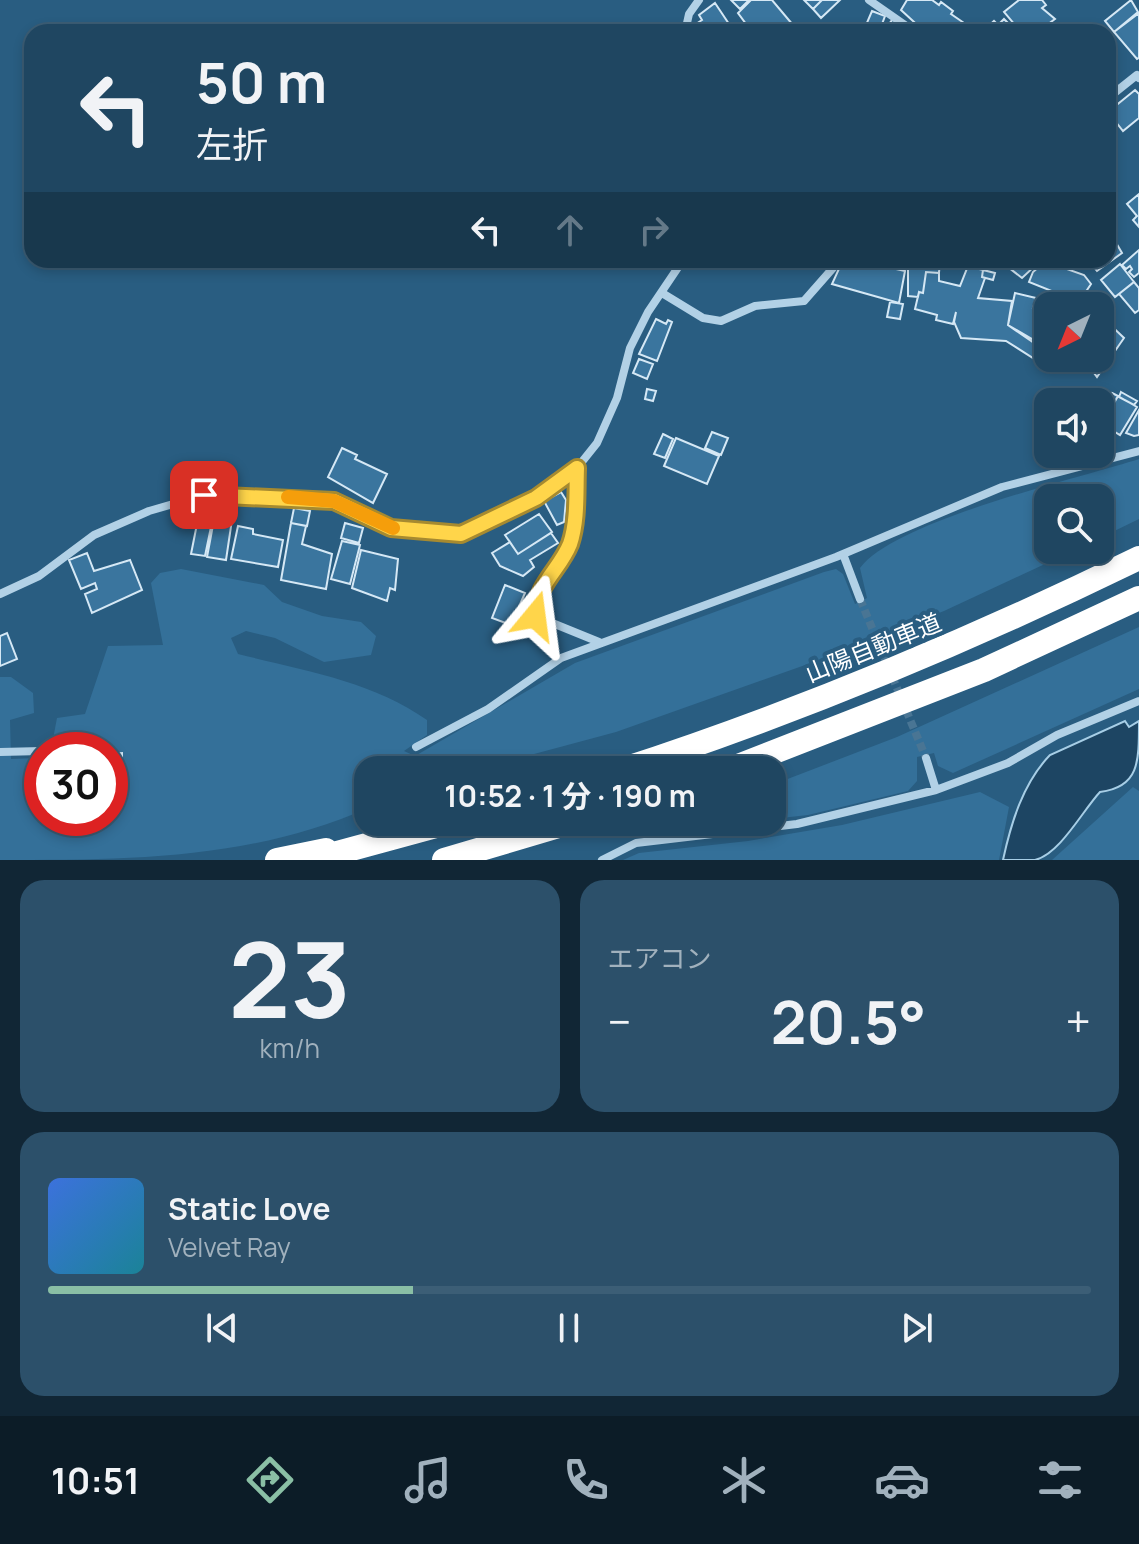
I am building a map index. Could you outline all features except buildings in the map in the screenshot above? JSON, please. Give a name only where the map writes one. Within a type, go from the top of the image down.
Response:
[{"type":"highway","name":"山陽自動車道","points":[[660,756],[866,681],[1139,558]]},
{"type":"highway","points":[[764,756],[984,670],[1139,598]]},
{"type":"highway","points":[[277,860],[399,836]]},
{"type":"highway","points":[[311,860],[401,836]]},
{"type":"highway","points":[[444,860],[525,836]]},
{"type":"street","points":[[687,24],[689,14],[699,0]]},
{"type":"street","points":[[869,0],[904,24]]},
{"type":"street","points":[[1116,92],[1137,75],[1139,78]]},
{"type":"street","points":[[0,594],[39,576],[94,535],[149,511],[204,495],[334,501],[391,528],[461,534],[536,498],[577,468],[597,443],[617,398],[630,348],[648,312],[678,268]]},
{"type":"street","points":[[662,293],[703,318],[721,321],[755,306],[804,301],[833,268]]},
{"type":"street","points":[[416,747],[488,709],[561,658],[599,642],[843,554],[1002,487],[1139,451]]},
{"type":"street","points":[[577,468],[575,520],[569,547],[539,592],[535,616],[599,642]]},
{"type":"street","points":[[843,554],[860,599]]},
{"type":"street","points":[[602,860],[636,843],[797,824],[936,790],[1008,763],[1057,735],[1139,701]]},
{"type":"street","points":[[0,752],[24,751]]},
{"type":"street","points":[[926,758],[936,790]]},
{"type":"shaded area","points":[[1139,459],[1139,519],[1114,531],[1114,484],[1054,484]]},
{"type":"shaded area","points":[[1033,490],[1034,564],[1045,564],[944,611],[825,658],[616,732],[527,756],[415,756],[575,663],[824,572],[836,569],[843,574],[855,604],[867,598],[860,568],[880,550],[948,518]]},
{"type":"shaded area","points":[[181,569],[264,585],[282,602],[322,616],[361,622],[376,636],[371,655],[324,662],[275,638],[246,631],[231,638],[238,654],[360,686],[427,720],[427,735],[404,751],[415,756],[354,756],[354,813],[279,838],[187,854],[0,860],[0,677],[11,677],[33,693],[34,713],[10,720],[11,759],[24,758],[24,836],[128,836],[128,732],[54,732],[57,718],[85,714],[108,646],[163,645],[151,583],[160,573]]},
{"type":"shaded area","points":[[1139,627],[1139,689],[953,773],[938,766],[934,753],[917,757],[917,781],[908,791],[786,817],[786,780],[897,737]]},
{"type":"shaded area","points":[[1125,721],[1129,727],[1139,721],[1137,761],[1123,785],[1100,792],[1062,841],[1044,856],[1035,860],[1003,860],[1019,804],[1032,778],[1050,755]]},
{"type":"shaded area","points":[[1133,787],[1139,791],[1139,860],[1052,860]]},
{"type":"shaded area","points":[[980,792],[1009,807],[999,860],[623,860],[639,853],[786,836]]},
{"type":"tunnel","points":[[860,599],[926,758]]},
{"type":"slow traffic","points":[[288,497],[334,501],[393,528]]},
{"type":"route","points":[[204,495],[334,501],[391,528],[427,534],[461,534],[536,498],[577,468],[575,520],[569,547],[539,592],[535,616]]}]
